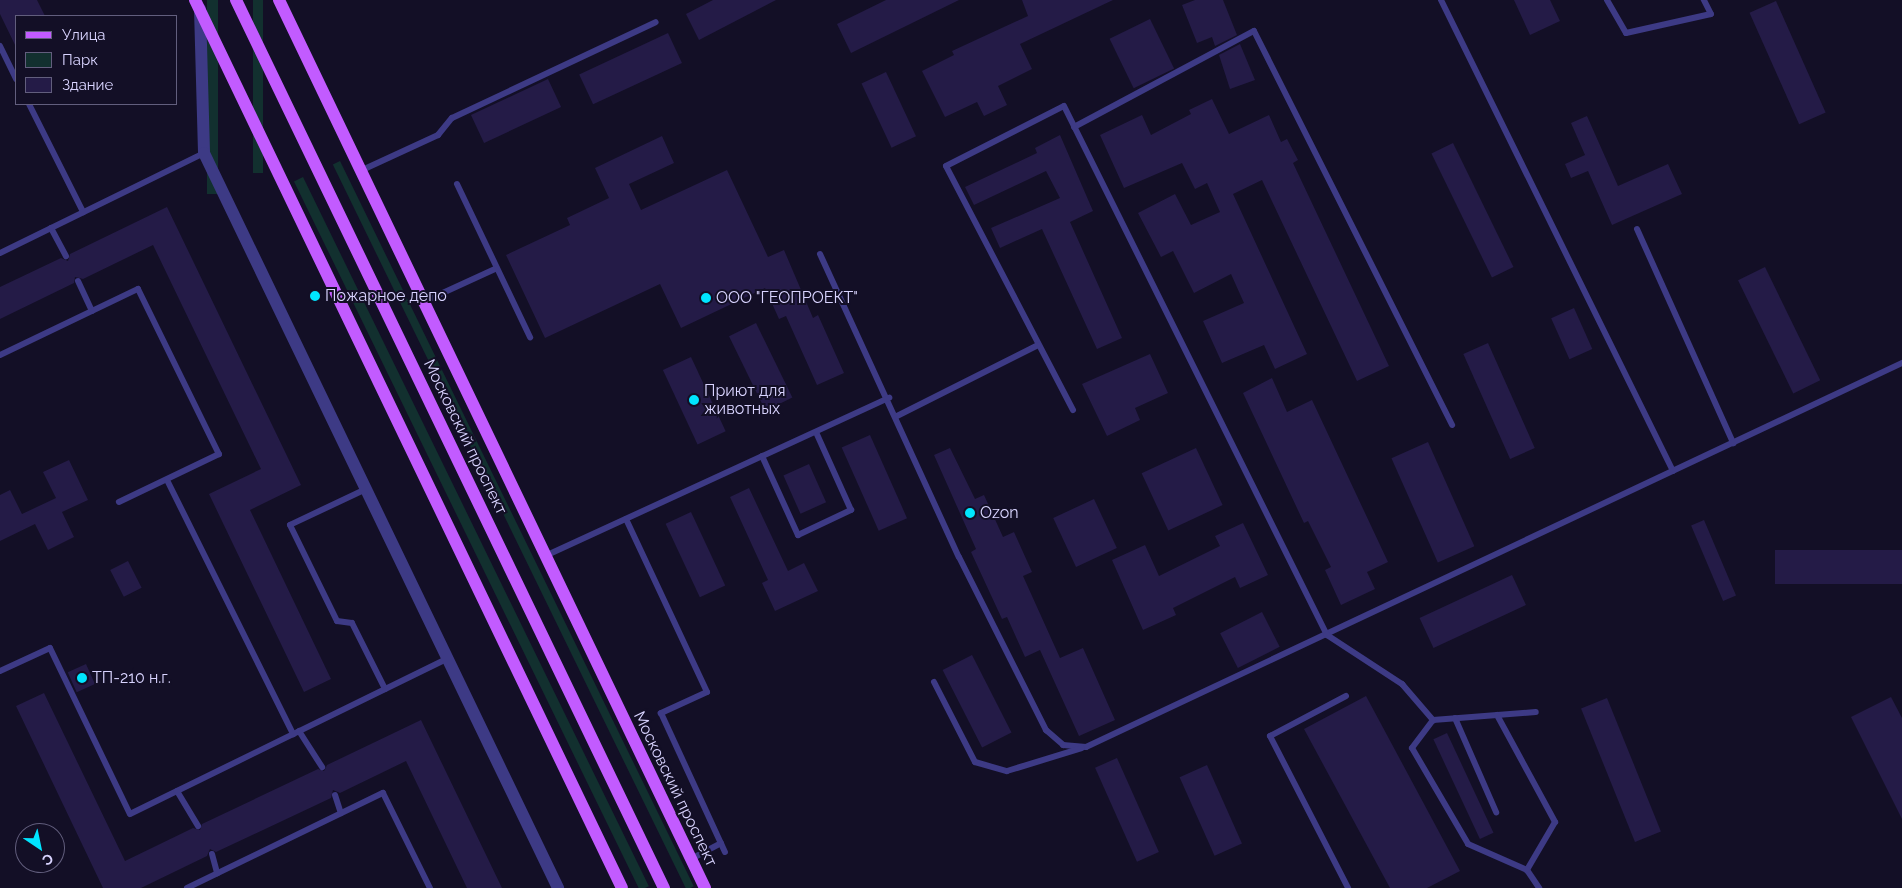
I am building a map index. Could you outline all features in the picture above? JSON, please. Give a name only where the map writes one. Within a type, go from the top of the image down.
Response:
[{"type":"main road","name":"Московский проспект","points":[[236,0],[664,888]]},
{"type":"main road","name":"Московский проспект","points":[[279,0],[422,302],[705,888]]},
{"type":"main road","points":[[197,4],[622,888]]},
{"type":"street","points":[[197,4],[204,154],[558,888]]},
{"type":"lane","points":[[1441,0],[1673,471]]},
{"type":"lane","points":[[1607,0],[1626,33],[1711,14],[1704,0]]},
{"type":"lane","points":[[360,171],[438,134],[452,118],[656,22]]},
{"type":"lane","points":[[1074,126],[1254,31],[1452,425]]},
{"type":"lane","points":[[0,46],[15,77]]},
{"type":"lane","points":[[30,105],[83,212]]},
{"type":"lane","points":[[1073,410],[946,166],[1064,106],[1327,635],[1402,684],[1433,720]]},
{"type":"lane","points":[[0,253],[204,154]]},
{"type":"lane","points":[[457,184],[530,337]]},
{"type":"lane","points":[[51,228],[66,256]]},
{"type":"lane","points":[[1637,229],[1733,443]]},
{"type":"lane","points":[[820,254],[889,398],[959,557],[1046,730],[1063,745],[1086,747]]},
{"type":"lane","points":[[422,302],[497,268]]},
{"type":"lane","points":[[78,281],[92,311]]},
{"type":"lane","points":[[0,355],[138,289],[219,454],[119,502]]},
{"type":"lane","points":[[897,416],[1038,345]]},
{"type":"lane","points":[[934,682],[975,762],[1007,771],[1086,747],[1902,363]]},
{"type":"lane","points":[[545,556],[889,398]]},
{"type":"lane","points":[[762,456],[798,535],[851,510],[816,432]]},
{"type":"lane","points":[[167,480],[292,734]]},
{"type":"lane","points":[[366,489],[290,525],[337,621],[352,624],[385,689]]},
{"type":"lane","points":[[626,519],[707,692],[661,713],[725,852]]},
{"type":"lane","points":[[0,671],[50,648],[130,814],[447,659]]},
{"type":"lane","points":[[1346,696],[1270,736],[1348,888]]},
{"type":"lane","points":[[1536,712],[1433,720],[1412,748],[1468,844],[1527,870],[1539,888]]},
{"type":"lane","points":[[1497,715],[1555,822],[1527,870]]},
{"type":"lane","points":[[1455,718],[1496,812]]},
{"type":"lane","points":[[300,731],[322,768]]},
{"type":"lane","points":[[177,791],[198,826]]},
{"type":"lane","points":[[187,888],[383,793],[430,888]]},
{"type":"lane","points":[[335,796],[341,813]]},
{"type":"lane","points":[[691,858],[721,843]]},
{"type":"lane","points":[[212,854],[217,873]]},
{"type":"green space","points":[[207,0],[218,0],[218,194],[207,194]]},
{"type":"green space","points":[[253,0],[263,0],[263,173],[253,173]]},
{"type":"green space","points":[[340,161],[694,886],[686,888],[333,165]]},
{"type":"green space","points":[[303,177],[649,886],[639,888],[294,181]]},
{"type":"building","points":[[0,0],[37,0],[44,15],[15,15],[15,45],[0,14]]},
{"type":"building","points":[[713,0],[776,0],[699,40],[686,14]]},
{"type":"building","points":[[886,0],[959,0],[851,53],[837,24]]},
{"type":"building","points":[[1022,0],[1113,0],[1020,44],[1032,69],[998,86],[1007,105],[984,116],[977,102],[945,117],[922,71],[954,55],[952,51],[1028,16]]},
{"type":"building","points":[[1195,0],[1223,0],[1237,35],[1215,46],[1212,37],[1197,43],[1182,5]]},
{"type":"building","points":[[1514,0],[1550,0],[1560,21],[1530,35]]},
{"type":"building","points":[[1776,1],[1826,112],[1799,124],[1750,13]]},
{"type":"building","points":[[1150,19],[1174,68],[1134,88],[1110,39]]},
{"type":"building","points":[[668,33],[682,63],[593,104],[579,74]]},
{"type":"building","points":[[1240,44],[1255,80],[1230,89],[1219,55]]},
{"type":"building","points":[[886,72],[916,136],[892,148],[862,83]]},
{"type":"building","points":[[548,79],[561,107],[484,143],[471,115]]},
{"type":"building","points":[[1212,99],[1229,134],[1269,115],[1281,142],[1287,139],[1298,160],[1293,163],[1389,366],[1357,381],[1262,180],[1233,194],[1307,354],[1275,369],[1264,345],[1222,363],[1203,321],[1244,303],[1231,274],[1194,293],[1173,251],[1161,257],[1138,213],[1175,194],[1191,225],[1220,212],[1207,183],[1195,189],[1182,163],[1124,188],[1100,135],[1142,115],[1151,135],[1191,114],[1189,110]]},
{"type":"building","points":[[1587,116],[1618,186],[1668,164],[1682,194],[1612,225],[1588,171],[1571,178],[1565,164],[1585,155],[1571,123]]},
{"type":"building","points":[[1060,135],[1093,211],[1070,222],[1122,338],[1097,349],[1042,229],[1000,248],[991,228],[1060,198],[1046,171],[974,205],[965,187],[1037,153],[1035,148]]},
{"type":"building","points":[[662,136],[674,163],[629,184],[641,210],[727,170],[768,257],[784,250],[813,318],[818,315],[844,373],[817,385],[786,316],[779,319],[765,288],[681,328],[660,284],[545,338],[506,255],[570,225],[567,218],[609,198],[595,168]]},
{"type":"building","points":[[1453,143],[1513,267],[1492,278],[1431,154]]},
{"type":"building","points":[[167,207],[301,485],[250,510],[331,679],[304,692],[209,494],[261,469],[153,245],[83,279],[75,277],[74,283],[0,319],[0,287],[61,258],[68,261],[70,254]]},
{"type":"building","points":[[1765,267],[1820,380],[1793,393],[1738,280]]},
{"type":"building","points":[[1574,308],[1592,349],[1569,359],[1551,318]]},
{"type":"building","points":[[756,323],[792,398],[765,411],[729,336]]},
{"type":"building","points":[[1488,343],[1535,448],[1510,459],[1463,354]]},
{"type":"building","points":[[1150,354],[1168,393],[1135,408],[1140,420],[1107,436],[1082,384]]},
{"type":"building","name":"Приют для животных","points":[[691,357],[726,431],[698,444],[663,370]]},
{"type":"building","points":[[1272,378],[1287,412],[1312,400],[1388,562],[1367,572],[1375,589],[1341,605],[1325,570],[1331,567],[1308,521],[1304,523],[1243,393]]},
{"type":"building","points":[[870,435],[907,518],[879,531],[842,448]]},
{"type":"building","points":[[1428,442],[1474,546],[1438,562],[1391,458]]},
{"type":"building","points":[[950,448],[975,499],[984,495],[1003,537],[1014,532],[1032,572],[1023,576],[1060,658],[1083,648],[1115,720],[1079,736],[1040,650],[1025,657],[1007,617],[1002,619],[971,552],[976,549],[934,455]]},
{"type":"building","points":[[1196,448],[1223,505],[1168,530],[1142,473]]},
{"type":"building","points":[[69,460],[88,500],[62,512],[74,537],[48,550],[35,524],[0,541],[0,495],[10,490],[22,514],[56,498],[43,472]]},
{"type":"building","points":[[809,464],[826,502],[801,514],[783,475]]},
{"type":"building","points":[[749,488],[788,571],[804,563],[818,591],[775,611],[762,583],[768,580],[730,497]]},
{"type":"building","points":[[1094,499],[1117,548],[1076,567],[1053,518]]},
{"type":"building","points":[[691,512],[725,585],[700,597],[666,524]]},
{"type":"building","points":[[1704,520],[1736,595],[1723,601],[1691,525]]},
{"type":"building","points":[[1243,523],[1268,575],[1240,588],[1235,577],[1173,608],[1176,615],[1143,630],[1112,560],[1145,545],[1159,576],[1220,546],[1215,536]]},
{"type":"building","points":[[1775,550],[1902,550],[1902,584],[1775,584]]},
{"type":"building","points":[[128,561],[142,588],[124,597],[110,570]]},
{"type":"building","points":[[1512,575],[1526,605],[1434,648],[1420,618]]},
{"type":"building","points":[[1262,612],[1280,647],[1238,668],[1220,633]]},
{"type":"building","points":[[972,655],[1011,733],[982,747],[943,670]]},
{"type":"building","name":"ТП-210 н.г.","points":[[86,664],[95,684],[77,692],[68,672]]},
{"type":"building","points":[[44,693],[125,861],[193,828],[200,830],[202,824],[318,769],[324,771],[327,765],[421,720],[502,888],[467,888],[406,761],[340,793],[333,790],[331,798],[216,852],[210,849],[207,856],[141,888],[103,888],[16,706]]},
{"type":"building","points":[[1366,696],[1460,871],[1427,888],[1390,888],[1304,729]]},
{"type":"building","points":[[1891,697],[1902,718],[1902,819],[1851,717]]},
{"type":"building","points":[[1607,698],[1661,832],[1635,842],[1581,708]]},
{"type":"building","points":[[1447,733],[1493,833],[1480,839],[1433,739]]},
{"type":"building","points":[[1117,758],[1159,852],[1137,862],[1095,768]]},
{"type":"building","points":[[1207,765],[1242,844],[1215,856],[1180,777]]},
{"type":"place","name":"Пожарное депо","points":[[315,296]]},
{"type":"place","name":"ООО \"ГЕОПРОЕКТ\"","points":[[706,298]]},
{"type":"place","name":"Приют для животных","points":[[694,400]]},
{"type":"place","name":"Ozon","points":[[970,513]]},
{"type":"place","name":"ТП-210 н.г.","points":[[82,678]]}]
